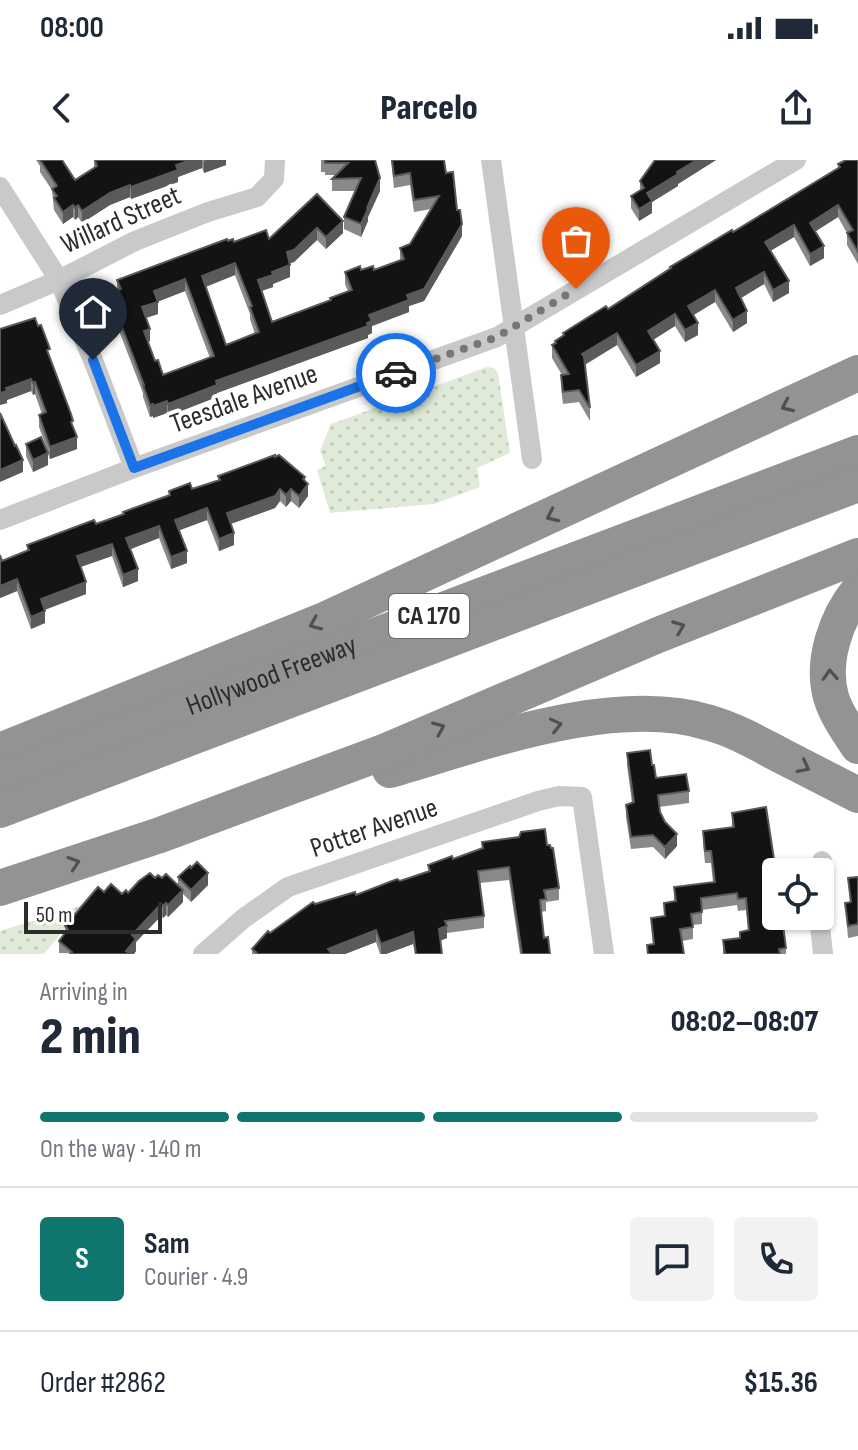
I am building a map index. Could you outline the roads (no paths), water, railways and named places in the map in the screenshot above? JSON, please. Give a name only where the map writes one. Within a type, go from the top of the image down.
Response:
[{"type":"highway","points":[[0,751],[322,621],[858,373]]},
{"type":"highway","name":"Hollywood Freeway","points":[[0,778],[858,453]]},
{"type":"highway","points":[[0,794],[858,470]]},
{"type":"highway","points":[[0,810],[858,484]]},
{"type":"highway","name":"Hollywood Freeway","points":[[0,834],[858,510]]},
{"type":"highway","points":[[0,888],[157,836],[386,751],[658,635],[858,556]]},
{"type":"highway","points":[[858,591],[847,605],[834,633],[828,664],[831,696],[858,746]]},
{"type":"highway","points":[[157,836],[511,735],[595,717],[634,713],[672,715],[710,723],[750,739],[858,795]]},
{"type":"street","name":"Willard Street","points":[[0,305],[59,280],[135,241],[208,212],[257,197],[274,179],[275,160]]},
{"type":"street","points":[[491,160],[532,459]]},
{"type":"street","name":"Teesdale Avenue","points":[[0,520],[134,468],[497,337],[796,160]]},
{"type":"street","points":[[0,187],[59,280],[134,468]]},
{"type":"street","name":"Potter Avenue","points":[[203,954],[244,918],[288,887],[559,796],[582,797],[604,954]]},
{"type":"street","points":[[820,930],[823,954]]}]
